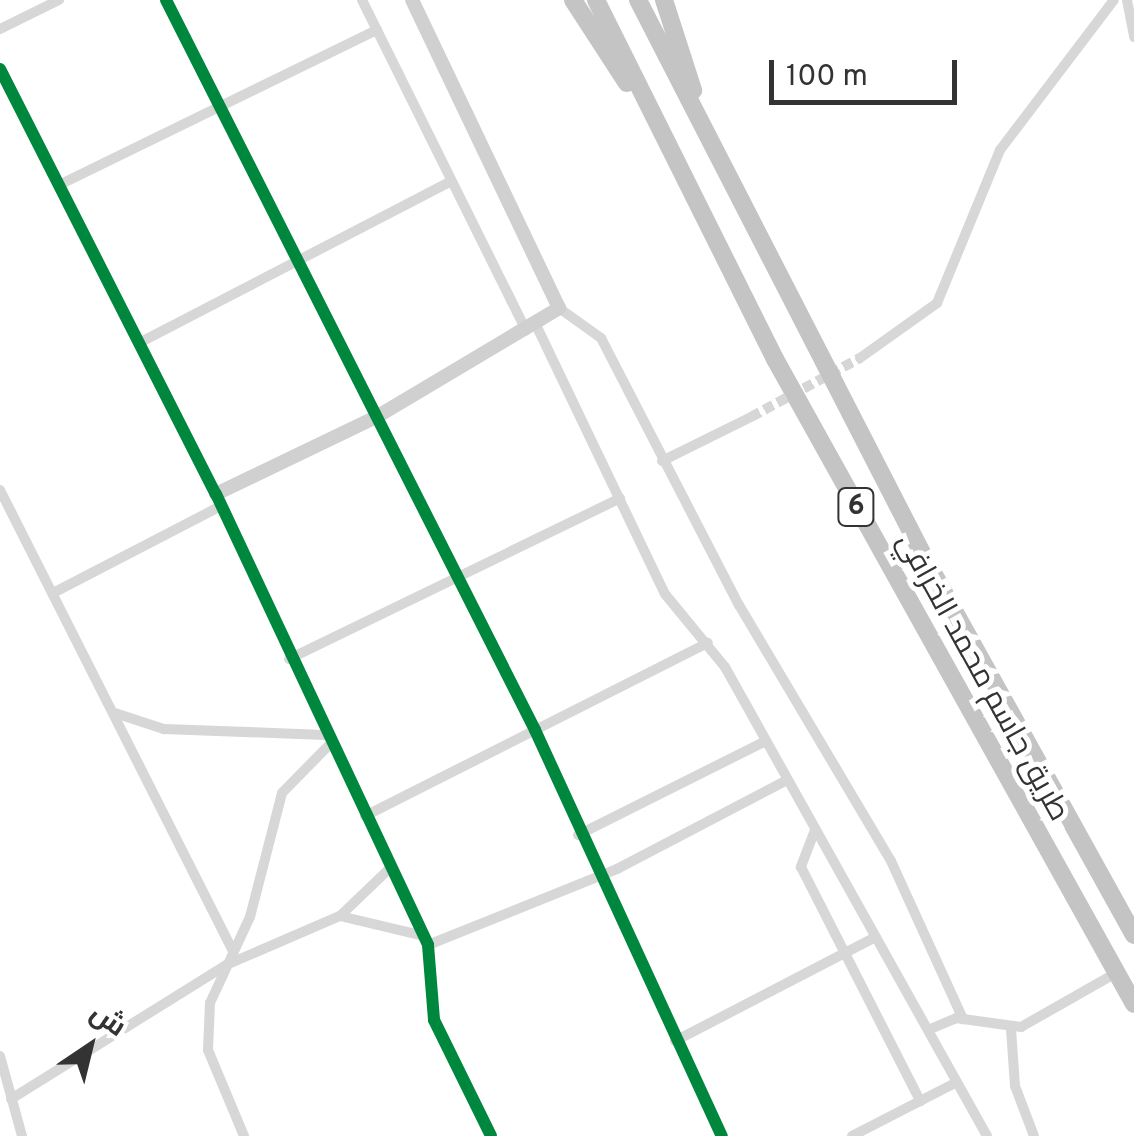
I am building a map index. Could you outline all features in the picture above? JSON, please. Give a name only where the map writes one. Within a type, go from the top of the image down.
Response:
[{"type":"highway","points":[[573,0],[657,123]]},
{"type":"highway","name":"طريق جاسم محمد الخرافي","points":[[596,0],[775,359],[1134,1004]]},
{"type":"highway","name":"طريق جاسم محمد الخرافي","points":[[638,0],[1134,935]]},
{"type":"highway","points":[[664,0],[708,138]]},
{"type":"street","points":[[0,29],[59,0]]},
{"type":"street","points":[[166,0],[535,730],[596,877],[722,1136]]},
{"type":"street","points":[[362,0],[452,181],[620,498],[665,594],[708,643],[928,1030],[953,1084],[988,1136]]},
{"type":"street","points":[[412,0],[559,308],[597,331],[662,461],[891,861],[963,1019]]},
{"type":"street","points":[[860,358],[937,303],[1000,150],[1114,0]]},
{"type":"street","points":[[1127,0],[1134,36]]},
{"type":"street","points":[[59,185],[377,30]]},
{"type":"street","points":[[0,68],[219,500],[327,740],[426,940],[434,1020],[491,1136]]},
{"type":"street","points":[[139,343],[452,181]]},
{"type":"street","points":[[53,594],[532,329],[559,308]]},
{"type":"street","points":[[662,461],[751,416]]},
{"type":"street","points":[[0,490],[234,951]]},
{"type":"street","points":[[289,658],[620,498]]},
{"type":"street","points":[[365,816],[708,643]]},
{"type":"street","points":[[114,713],[164,728],[327,740]]},
{"type":"street","points":[[244,1136],[208,1050],[210,1004],[234,951],[282,793],[327,740]]},
{"type":"street","points":[[578,836],[766,742]]},
{"type":"street","points":[[340,916],[426,940],[596,877],[786,780]]},
{"type":"street","points":[[815,830],[802,867],[920,1101]]},
{"type":"street","points":[[11,1099],[226,965],[340,916],[390,868]]},
{"type":"street","points":[[674,1042],[876,938]]},
{"type":"street","points":[[928,1030],[963,1019],[1011,1029],[1116,973]]},
{"type":"street","points":[[1011,1029],[1015,1086],[1034,1136]]},
{"type":"street","points":[[0,1056],[22,1136]]},
{"type":"street","points":[[852,1136],[953,1084]]},
{"type":"tunnel","points":[[751,417],[860,358]]},
{"type":"cycle path","points":[[166,0],[535,730],[722,1136]]},
{"type":"cycle path","points":[[0,69],[216,494],[428,945],[434,1020],[491,1136]]}]
